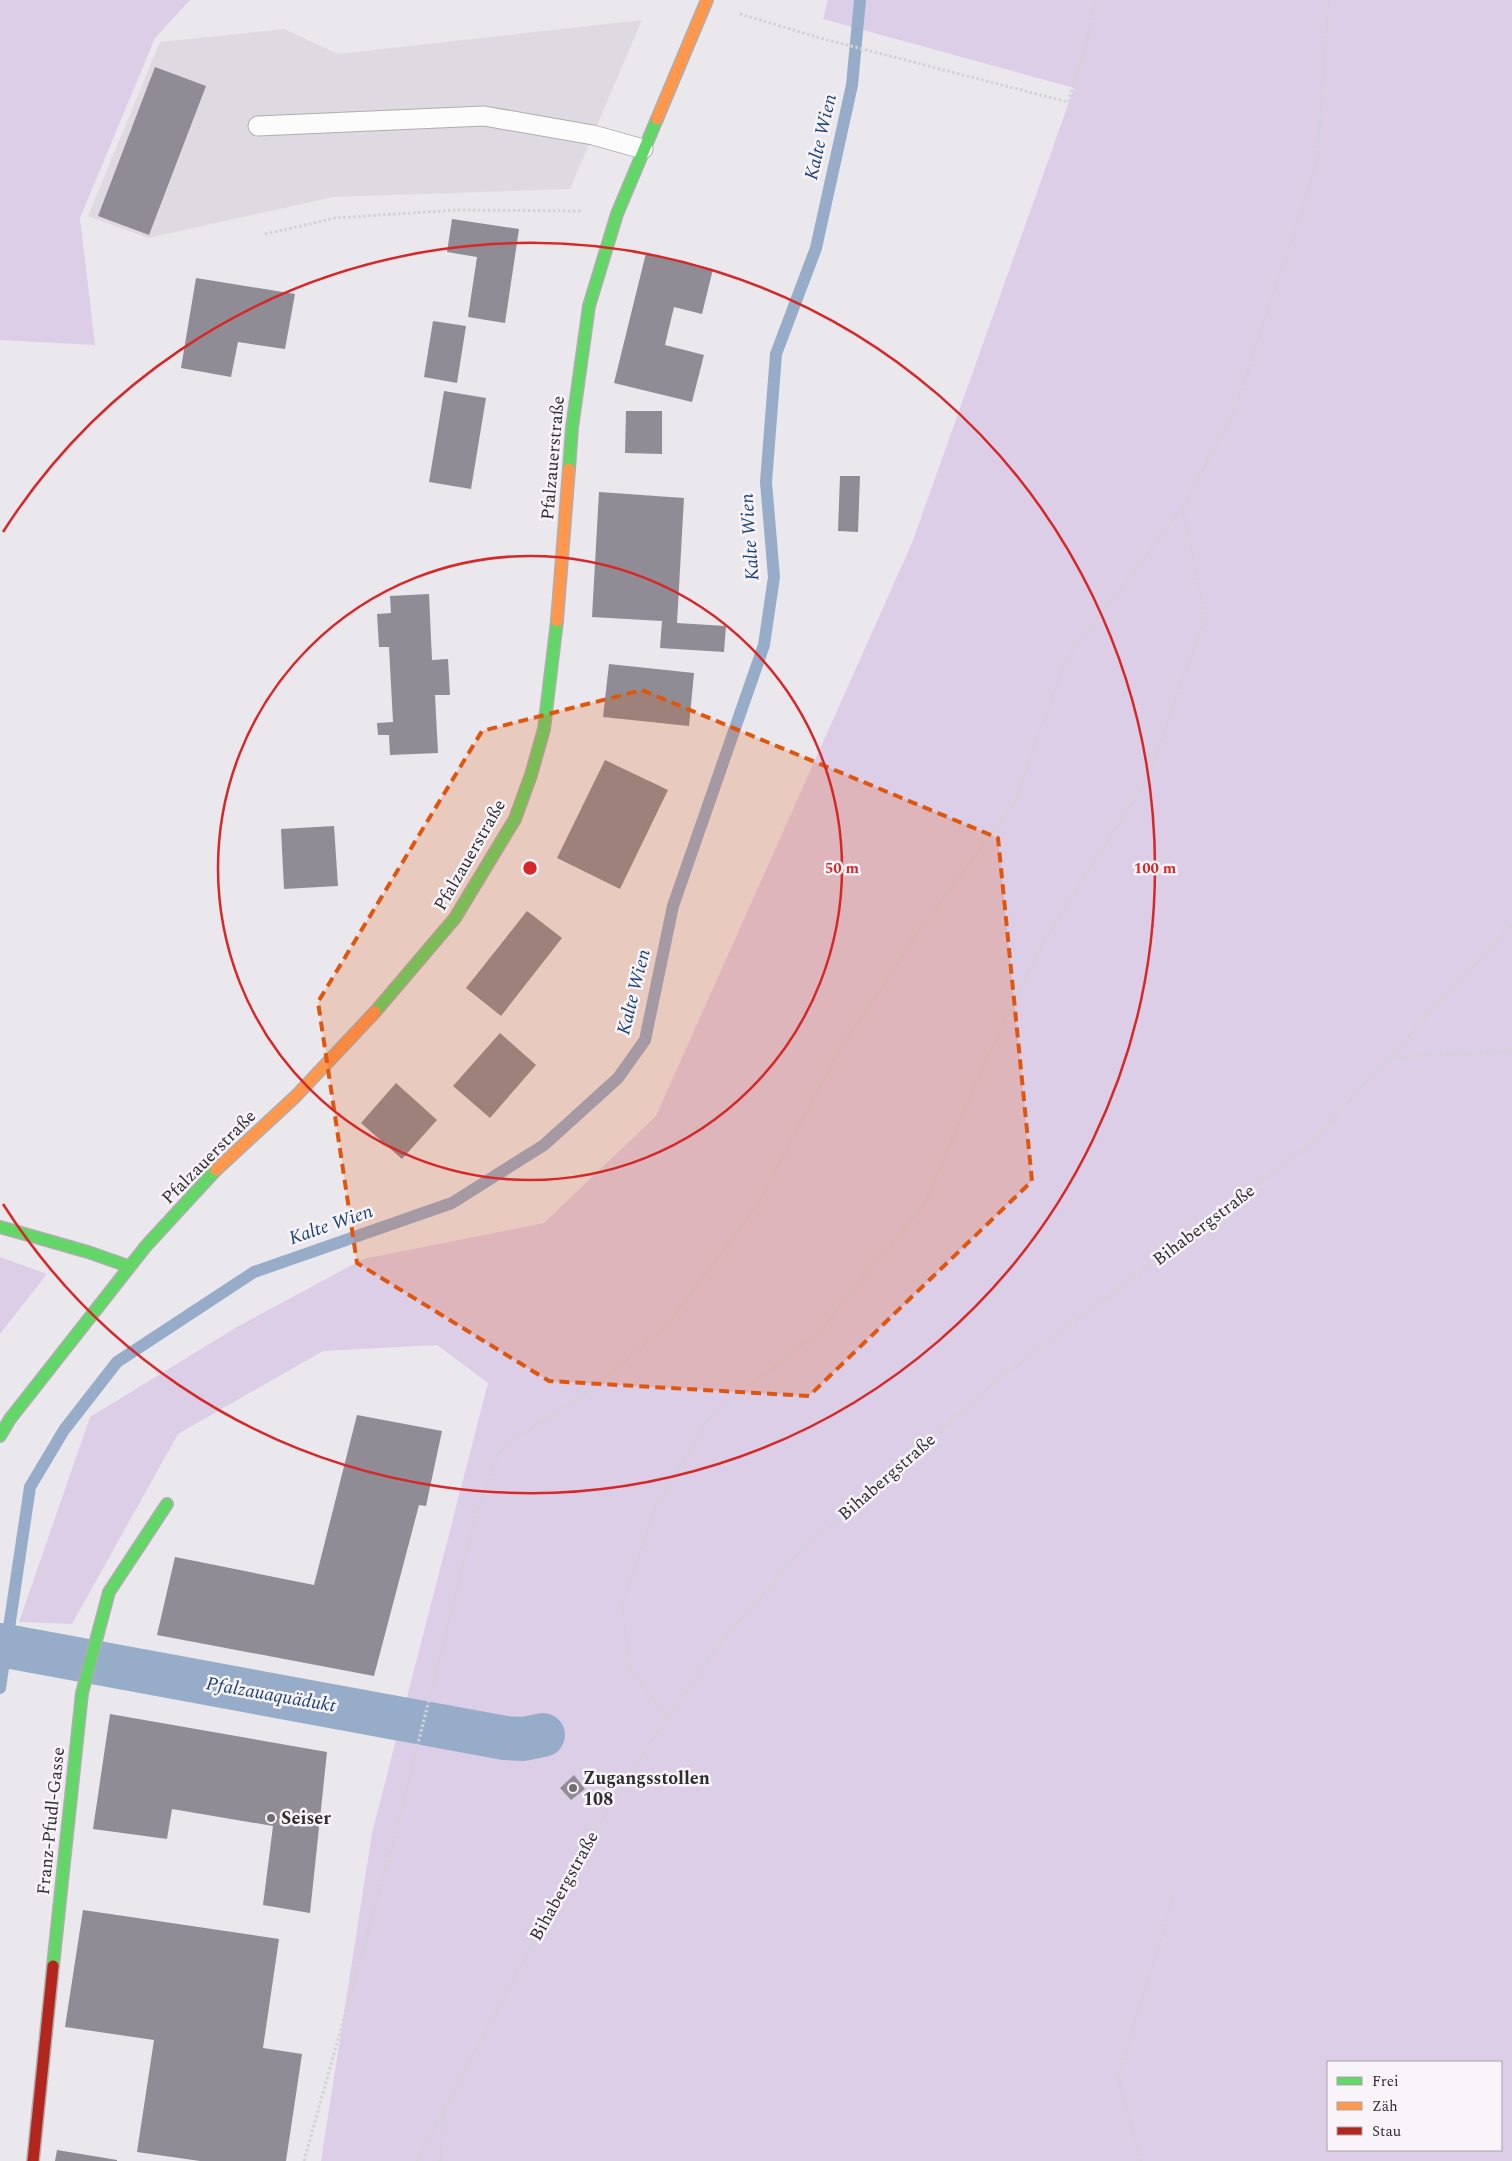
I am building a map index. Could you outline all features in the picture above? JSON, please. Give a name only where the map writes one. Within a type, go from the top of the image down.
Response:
[{"type":"street","name":"Pfalzauerstraße","points":[[0,1436],[10,1419],[128,1266],[219,1167],[296,1096],[389,997],[455,918],[514,820],[531,775],[544,729],[556,640],[572,428],[589,306],[617,214],[643,148],[706,2]]},
{"type":"street","points":[[0,1227],[88,1252],[128,1266]]},
{"type":"street","name":"Franz-Pfudl-Gasse","points":[[33,2161],[82,1693],[109,1592],[167,1504]]},
{"type":"lane","points":[[258,126],[484,116],[593,134],[643,148]]},
{"type":"path","points":[[706,2],[820,38],[1068,102],[1088,38],[1095,0]]},
{"type":"path","points":[[304,2161],[395,1835],[475,1517],[500,1449],[594,1388],[666,1326],[760,1200],[837,1054],[910,944],[1015,802],[1065,661],[1183,507],[1235,409],[1317,165],[1329,0]]},
{"type":"path","points":[[265,234],[335,218],[456,210],[561,210],[617,214]]},
{"type":"path","points":[[667,1719],[630,1667],[622,1604],[656,1507],[709,1418],[820,1331],[924,1204],[981,1071],[1045,939],[1149,776],[1205,616],[1183,507]]},
{"type":"path","name":"Bihabergstraße","points":[[417,2161],[575,1863],[644,1752],[719,1645],[801,1552],[1004,1376],[1308,1146],[1512,924]]},
{"type":"path","points":[[1390,1057],[1512,1052]]},
{"type":"path","points":[[1141,2161],[1118,2077],[1175,1892]]},
{"type":"path","points":[[440,2161],[445,2106]]},
{"type":"highlighted area","points":[[642,690],[998,838],[1032,1181],[809,1396],[549,1381],[357,1263],[318,1002],[482,731]]},
{"type":"shaded area","points":[[0,0],[190,0],[155,38],[80,218],[95,345],[0,340]]},
{"type":"shaded area","points":[[828,0],[1512,0],[1512,2161],[321,2161],[372,1833],[488,1383],[437,1345],[323,1351],[178,1434],[72,1624],[19,1622],[90,1417],[237,1327],[363,1259],[544,1223],[656,1116],[912,543],[1074,88],[823,19]]},
{"type":"shaded area","points":[[642,20],[570,189],[333,197],[148,238],[88,216],[160,42],[284,29],[338,54]]},
{"type":"shaded area","points":[[0,1257],[47,1274],[0,1334]]},
{"type":"building","points":[[155,67],[206,86],[149,235],[98,216]]},
{"type":"building","points":[[452,219],[519,229],[505,323],[468,317],[477,257],[447,252]]},
{"type":"building","points":[[646,253],[713,269],[702,314],[674,307],[665,345],[704,355],[692,402],[614,383]]},
{"type":"building","points":[[196,278],[295,294],[285,349],[238,342],[231,377],[181,368]]},
{"type":"building","points":[[433,321],[466,326],[457,383],[424,377]]},
{"type":"building","points":[[444,391],[486,398],[471,489],[429,482]]},
{"type":"building","points":[[626,411],[662,411],[662,454],[625,453]]},
{"type":"building","points":[[840,476],[860,476],[858,532],[838,531]]},
{"type":"building","points":[[599,492],[684,498],[677,623],[726,626],[724,652],[660,648],[662,621],[592,617]]},
{"type":"building","points":[[429,594],[432,660],[448,659],[450,695],[435,695],[438,753],[390,755],[389,735],[378,735],[377,723],[393,722],[389,647],[379,647],[377,614],[391,613],[390,596]]},
{"type":"building","points":[[609,664],[694,673],[689,726],[603,717]]},
{"type":"building","points":[[605,760],[668,790],[620,889],[557,858]]},
{"type":"building","points":[[334,826],[338,886],[284,889],[281,829]]},
{"type":"building","points":[[527,911],[562,938],[501,1016],[466,988]]},
{"type":"building","points":[[500,1033],[536,1065],[490,1118],[453,1086]]},
{"type":"building","points":[[396,1083],[437,1120],[402,1159],[361,1123]]},
{"type":"building","points":[[357,1415],[442,1431],[426,1506],[419,1505],[374,1676],[157,1635],[175,1557],[314,1585]]},
{"type":"building","name":"Seiser","points":[[110,1714],[327,1752],[310,1913],[263,1905],[273,1826],[172,1809],[167,1839],[93,1829]]},
{"type":"building","name":"Zugangsstollen 108","points":[[574,1775],[585,1789],[571,1800],[560,1788]]},
{"type":"building","points":[[83,1910],[279,1939],[263,2048],[302,2054],[286,2161],[200,2161],[137,2152],[154,2040],[65,2027]]},
{"type":"building","points":[[57,2150],[117,2160],[117,2161],[55,2161]]},
{"type":"waterway","name":"Kalte Wien","points":[[0,1688],[30,1487],[64,1430],[117,1362],[254,1272],[452,1203],[544,1145],[618,1078],[645,1040],[673,906],[764,645],[774,577],[766,482],[776,354],[816,248],[852,85],[860,0]]},
{"type":"waterway","name":"Pfalzauaquädukt","points":[[0,1645],[505,1738],[523,1739],[543,1735]]},
{"type":"traffic: fast","points":[[569,469],[572,428],[589,306],[617,214],[657,119]]},
{"type":"traffic: fast","points":[[375,1012],[455,918],[515,819],[531,775],[544,729],[557,621]]},
{"type":"traffic: fast","points":[[0,1436],[10,1419],[146,1246],[216,1170]]},
{"type":"traffic: fast","points":[[0,1227],[88,1252],[128,1266]]},
{"type":"traffic: fast","points":[[53,1966],[82,1693],[109,1592],[167,1504]]},
{"type":"traffic: slow","points":[[657,119],[707,0]]},
{"type":"traffic: slow","points":[[557,621],[569,469]]},
{"type":"traffic: slow","points":[[216,1170],[296,1096],[375,1012]]},
{"type":"traffic: jam","points":[[33,2161],[53,1966]]},
{"type":"place","name":"Zugangsstollen 108","points":[[573,1788]]},
{"type":"place","name":"Seiser","points":[[271,1818]]}]
